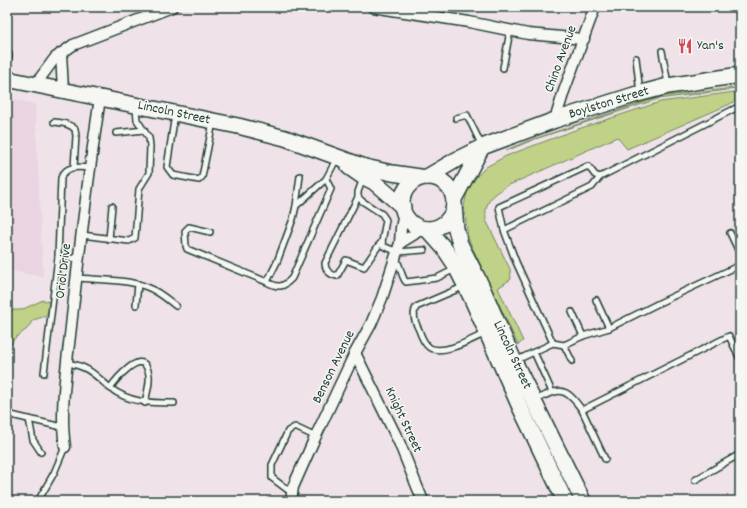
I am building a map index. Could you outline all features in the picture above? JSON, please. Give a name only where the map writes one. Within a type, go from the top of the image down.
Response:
[{"type":"main road","name":"Lincoln Street","points":[[7,79],[214,121],[285,138],[365,167],[392,173],[423,177]]},
{"type":"main road","name":"Boylston Street","points":[[423,177],[482,147],[555,120],[640,93],[668,86],[738,80]]},
{"type":"main road","points":[[454,202],[482,147]]},
{"type":"main road","name":"Lincoln Street","points":[[338,158],[363,177],[374,182],[403,210]]},
{"type":"main road","points":[[423,177],[438,178],[443,181],[451,190],[454,202],[453,212],[447,221],[437,227],[425,228],[409,220],[403,210],[405,191],[409,185],[423,177]]},
{"type":"main road","name":"Lincoln Street","points":[[454,202],[456,229],[460,244],[481,285],[508,364],[520,407],[565,501]]},
{"type":"main road","name":"Lincoln Street","points":[[425,228],[444,248],[457,268],[487,333],[534,400],[583,501]]},
{"type":"main road","points":[[520,407],[534,400]]},
{"type":"street","points":[[35,85],[48,66],[61,53],[73,45],[172,7]]},
{"type":"street","points":[[373,7],[469,22],[510,31],[584,39]]},
{"type":"street","name":"Chino Avenue","points":[[555,120],[595,7]]},
{"type":"street","points":[[61,53],[62,90]]},
{"type":"street","name":"Oriol Drive","points":[[65,447],[62,427],[67,362],[90,168],[100,98]]},
{"type":"street","name":"Benson Avenue","points":[[291,497],[316,437],[355,353],[371,324],[382,298],[398,251],[403,210]]},
{"type":"street","points":[[398,251],[413,236],[425,228]]},
{"type":"street","name":"Knight Street","points":[[355,353],[399,442],[423,501]]},
{"type":"lane","points":[[502,68],[510,31]]},
{"type":"lane","points":[[7,49],[9,55],[7,65]]},
{"type":"lane","points":[[662,52],[668,86]]},
{"type":"lane","points":[[636,58],[640,93]]},
{"type":"lane","points":[[82,235],[129,241],[134,238],[139,189],[149,172],[150,167],[149,138],[137,120],[136,105]]},
{"type":"lane","points":[[504,230],[592,187],[600,177],[740,106]]},
{"type":"lane","points":[[175,113],[167,167],[173,175],[199,180],[202,177],[214,121]]},
{"type":"lane","points":[[456,118],[467,115],[482,147]]},
{"type":"lane","points":[[54,122],[65,123],[75,129],[74,167]]},
{"type":"lane","points":[[116,133],[144,130]]},
{"type":"lane","points":[[296,206],[326,179],[333,164],[338,158]]},
{"type":"lane","points":[[553,343],[516,262],[504,230],[499,207],[588,166],[595,175],[600,177]]},
{"type":"lane","points":[[44,373],[58,257],[61,178],[66,170],[74,167],[90,168]]},
{"type":"lane","points":[[267,282],[277,262],[293,219],[300,176]]},
{"type":"lane","points":[[358,197],[382,214],[386,220],[382,242],[364,267],[346,260],[337,276],[326,271],[325,263],[358,197],[358,192],[363,177]]},
{"type":"lane","points":[[210,232],[189,227],[187,228],[185,231],[187,249],[276,287],[286,284],[292,278],[331,189],[326,179]]},
{"type":"lane","points":[[109,238],[112,206]]},
{"type":"lane","points":[[730,233],[740,254]]},
{"type":"lane","points":[[382,242],[384,246],[398,251],[424,250]]},
{"type":"lane","points":[[398,251],[400,265],[404,280],[406,282],[437,278],[457,268]]},
{"type":"lane","points":[[58,257],[79,259]]},
{"type":"lane","points":[[508,364],[553,343],[564,345],[583,336],[609,328],[740,265]]},
{"type":"lane","points":[[77,278],[138,284],[156,291],[176,306]]},
{"type":"lane","points":[[136,305],[138,284]]},
{"type":"lane","points":[[466,286],[416,307],[414,311],[415,320],[423,340],[429,347],[438,351],[450,348],[487,333]]},
{"type":"lane","points":[[596,300],[609,328]]},
{"type":"lane","points":[[572,312],[583,336]]},
{"type":"lane","points":[[582,410],[729,336],[740,359]]},
{"type":"lane","points":[[564,345],[572,362]]},
{"type":"lane","points":[[534,352],[552,392]]},
{"type":"lane","points":[[67,362],[79,364],[90,370],[110,388],[133,400],[145,403],[174,403]]},
{"type":"lane","points":[[110,388],[114,382],[133,364],[138,362],[143,363],[147,367],[149,374],[145,403]]},
{"type":"lane","points":[[534,400],[552,392],[558,391],[568,393],[582,410],[605,459]]},
{"type":"lane","points":[[7,414],[62,427]]},
{"type":"lane","points":[[29,419],[33,440],[41,452]]},
{"type":"lane","points":[[291,497],[272,478],[272,465],[288,431],[295,427],[316,437]]},
{"type":"lane","points":[[38,501],[54,473],[65,447]]},
{"type":"lane","points":[[695,480],[740,454]]},
{"type":"shaded area","points":[[7,98],[35,104],[43,277],[7,270]]},
{"type":"green space","points":[[733,88],[736,89],[658,99],[535,139],[506,151],[528,141],[658,97]]},
{"type":"green space","points":[[735,92],[735,101],[730,104],[627,149],[617,137],[507,186],[493,196],[486,208],[486,220],[510,269],[511,279],[498,288],[523,341],[518,345],[468,238],[464,206],[468,188],[477,176],[486,167],[506,156],[575,130],[660,102]]},
{"type":"green space","points":[[43,300],[49,302],[50,308],[46,316],[33,320],[27,329],[15,338],[7,350],[7,311],[21,310]]},
{"type":"place","name":"Yan's","points":[[685,46]]}]
